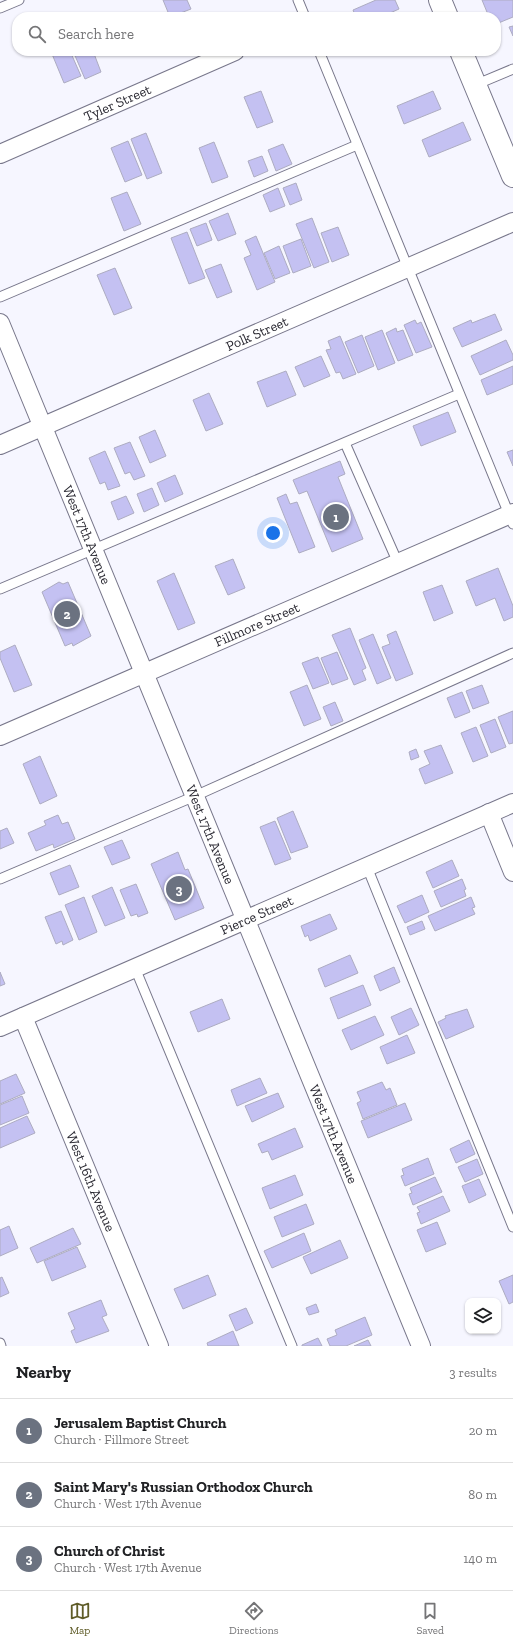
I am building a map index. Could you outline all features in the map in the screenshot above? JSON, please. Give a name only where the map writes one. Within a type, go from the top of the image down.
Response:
[{"type":"street","points":[[440,0],[445,12]]},
{"type":"street","name":"Tyler Street","points":[[0,154],[224,56]]},
{"type":"street","points":[[463,56],[513,176]]},
{"type":"street","name":"Polk Street","points":[[0,445],[513,222]]},
{"type":"street","name":"West 17th Avenue","points":[[0,323],[421,1346]]},
{"type":"street","name":"Fillmore Street","points":[[0,736],[398,563],[512,517]]},
{"type":"street","name":"Pierce Street","points":[[0,1027],[513,803]]},
{"type":"street","points":[[489,814],[513,872]]},
{"type":"street","name":"West 16th Avenue","points":[[23,1017],[159,1346]]},
{"type":"lane","points":[[0,8],[19,0]]},
{"type":"lane","points":[[298,0],[303,12]]},
{"type":"lane","points":[[321,56],[459,394],[512,517]]},
{"type":"lane","points":[[475,85],[513,69]]},
{"type":"lane","points":[[0,297],[357,145]]},
{"type":"lane","points":[[0,589],[93,548],[459,394]]},
{"type":"lane","points":[[345,443],[398,563]]},
{"type":"lane","points":[[0,879],[194,796],[513,653]]},
{"type":"lane","points":[[367,867],[513,1226]]},
{"type":"lane","points":[[135,968],[292,1346]]},
{"type":"building","points":[[163,0],[187,0],[191,9],[183,12],[168,12]]},
{"type":"building","points":[[376,0],[395,0],[399,9],[392,12],[354,12],[353,10]]},
{"type":"building","points":[[482,0],[513,0],[513,17],[501,22],[501,12],[487,12]]},
{"type":"building","points":[[513,26],[513,36],[509,27]]},
{"type":"building","points":[[53,56],[72,56],[81,76],[64,83]]},
{"type":"building","points":[[75,56],[95,56],[101,72],[85,79]]},
{"type":"building","points":[[261,91],[273,122],[257,128],[244,97]]},
{"type":"building","points":[[433,91],[441,109],[404,124],[397,106]]},
{"type":"building","points":[[463,122],[471,140],[429,157],[422,140]]},
{"type":"building","points":[[146,133],[162,173],[147,179],[131,139]]},
{"type":"building","points":[[128,141],[142,175],[125,182],[111,148]]},
{"type":"building","points":[[214,142],[228,177],[212,183],[199,148]]},
{"type":"building","points":[[283,144],[292,164],[276,171],[268,150]]},
{"type":"building","points":[[262,156],[268,171],[254,177],[248,161]]},
{"type":"building","points":[[296,183],[302,200],[290,205],[283,188]]},
{"type":"building","points":[[278,188],[285,206],[270,212],[263,195]]},
{"type":"building","points":[[127,192],[141,224],[124,231],[111,198]]},
{"type":"building","points":[[228,213],[236,234],[218,241],[209,221]]},
{"type":"building","points":[[312,218],[329,262],[314,268],[296,224]]},
{"type":"building","points":[[206,223],[212,240],[197,246],[190,229]]},
{"type":"building","points":[[338,227],[349,255],[332,262],[321,233]]},
{"type":"building","points":[[187,232],[205,278],[189,284],[171,238]]},
{"type":"building","points":[[256,236],[275,282],[257,290],[244,258],[251,255],[245,241]]},
{"type":"building","points":[[301,239],[311,266],[293,273],[283,246]]},
{"type":"building","points":[[279,246],[290,273],[275,279],[264,253]]},
{"type":"building","points":[[221,264],[232,292],[217,298],[205,270]]},
{"type":"building","points":[[115,268],[132,308],[114,315],[97,275]]},
{"type":"building","points":[[495,314],[502,330],[462,347],[453,328],[471,320],[472,323]]},
{"type":"building","points":[[415,320],[417,324],[421,322],[432,347],[416,353],[404,325]]},
{"type":"building","points":[[396,328],[397,332],[403,330],[413,355],[398,361],[386,333]]},
{"type":"building","points":[[382,330],[395,363],[378,370],[365,337]]},
{"type":"building","points":[[362,335],[374,366],[358,373],[345,342]]},
{"type":"building","points":[[340,336],[356,374],[343,379],[340,372],[336,373],[326,350],[331,349],[328,341]]},
{"type":"building","points":[[506,340],[513,355],[513,360],[480,375],[471,356]]},
{"type":"building","points":[[321,356],[330,376],[304,387],[295,367]]},
{"type":"building","points":[[513,366],[513,384],[487,395],[481,380]]},
{"type":"building","points":[[286,371],[296,395],[267,407],[257,382]]},
{"type":"building","points":[[209,393],[223,424],[206,431],[193,400]]},
{"type":"building","points":[[448,412],[456,432],[421,446],[413,426]]},
{"type":"building","points":[[155,430],[166,456],[150,463],[139,437]]},
{"type":"building","points":[[130,442],[145,476],[134,480],[130,472],[125,474],[114,448]]},
{"type":"building","points":[[513,450],[513,466],[507,452]]},
{"type":"building","points":[[105,451],[120,486],[108,490],[105,482],[100,484],[89,458]]},
{"type":"building","points":[[340,461],[345,474],[338,477],[363,539],[332,552],[307,491],[299,494],[293,480]]},
{"type":"building","points":[[175,475],[183,494],[165,502],[157,483]]},
{"type":"building","points":[[152,488],[159,505],[144,512],[137,494]]},
{"type":"building","points":[[286,494],[290,504],[297,502],[315,547],[299,553],[277,498]]},
{"type":"building","points":[[126,496],[134,513],[118,520],[111,502]]},
{"type":"building","points":[[233,559],[245,588],[228,595],[215,566]]},
{"type":"building","points":[[498,568],[513,606],[513,617],[504,621],[495,598],[476,606],[466,581]]},
{"type":"building","points":[[174,573],[195,623],[178,630],[157,581]]},
{"type":"building","points":[[59,582],[63,584],[68,582],[91,636],[73,646],[72,643],[65,646],[42,592]]},
{"type":"building","points":[[442,585],[453,613],[434,621],[423,592]]},
{"type":"building","points":[[350,628],[366,668],[362,670],[366,680],[354,685],[332,635]]},
{"type":"building","points":[[396,631],[413,674],[396,681],[382,647],[390,644],[387,635]]},
{"type":"building","points":[[373,634],[391,678],[377,684],[359,640]]},
{"type":"building","points":[[15,645],[32,685],[14,692],[0,658],[0,652]]},
{"type":"building","points":[[337,652],[348,679],[332,685],[321,658]]},
{"type":"building","points":[[318,657],[329,683],[313,689],[302,663]]},
{"type":"building","points":[[307,685],[321,719],[304,726],[290,692]]},
{"type":"building","points":[[482,685],[489,703],[473,709],[466,691]]},
{"type":"building","points":[[462,692],[470,712],[455,718],[447,698]]},
{"type":"building","points":[[335,702],[343,721],[331,726],[323,707]]},
{"type":"building","points":[[513,711],[513,743],[509,744],[498,717]]},
{"type":"building","points":[[495,719],[506,747],[491,753],[480,725]]},
{"type":"building","points":[[476,727],[488,756],[473,762],[461,733]]},
{"type":"building","points":[[441,745],[453,773],[425,784],[419,769],[430,764],[424,751]]},
{"type":"building","points":[[416,749],[419,757],[411,760],[409,752]]},
{"type":"building","points":[[40,756],[57,796],[40,804],[23,764]]},
{"type":"building","points":[[293,811],[308,847],[291,853],[277,818]]},
{"type":"building","points":[[58,815],[62,824],[68,822],[75,839],[54,848],[53,844],[36,851],[28,833],[46,825],[44,821]]},
{"type":"building","points":[[275,821],[291,859],[275,865],[260,827]]},
{"type":"building","points":[[7,828],[14,843],[0,849],[0,831]]},
{"type":"building","points":[[122,840],[130,858],[112,865],[104,847]]},
{"type":"building","points":[[178,852],[185,870],[188,869],[204,908],[175,920],[151,864]]},
{"type":"building","points":[[452,860],[459,876],[433,888],[426,872]]},
{"type":"building","points":[[70,865],[79,887],[59,895],[50,873]]},
{"type":"building","points":[[462,879],[466,889],[464,890],[466,896],[441,907],[434,891]]},
{"type":"building","points":[[136,884],[148,913],[138,917],[137,914],[131,916],[120,890]]},
{"type":"building","points":[[112,887],[125,918],[105,926],[92,896]]},
{"type":"building","points":[[422,895],[429,912],[405,923],[397,906]]},
{"type":"building","points":[[84,897],[97,932],[79,940],[65,905]]},
{"type":"building","points":[[471,897],[475,907],[472,908],[475,914],[435,931],[428,916]]},
{"type":"building","points":[[61,911],[73,940],[63,945],[62,941],[56,944],[45,917]]},
{"type":"building","points":[[330,914],[337,929],[310,941],[308,935],[305,937],[301,926]]},
{"type":"building","points":[[422,921],[425,929],[410,935],[407,927]]},
{"type":"building","points":[[350,955],[358,973],[325,987],[318,969]]},
{"type":"building","points":[[394,967],[400,982],[380,991],[374,976]]},
{"type":"building","points":[[0,972],[5,984],[0,986]]},
{"type":"building","points":[[363,985],[371,1005],[338,1019],[330,998]]},
{"type":"building","points":[[222,999],[230,1019],[198,1032],[190,1012]]},
{"type":"building","points":[[411,1008],[419,1025],[399,1035],[391,1017]]},
{"type":"building","points":[[467,1009],[474,1027],[446,1039],[438,1022],[446,1018],[445,1016]]},
{"type":"building","points":[[375,1016],[384,1035],[351,1050],[342,1030]]},
{"type":"building","points":[[407,1035],[415,1053],[387,1064],[380,1047]]},
{"type":"building","points":[[16,1074],[25,1093],[0,1104],[0,1081]]},
{"type":"building","points":[[260,1078],[267,1093],[237,1106],[231,1090]]},
{"type":"building","points":[[382,1082],[386,1090],[390,1088],[397,1105],[363,1119],[357,1103],[361,1101],[357,1092]]},
{"type":"building","points":[[278,1093],[284,1107],[252,1122],[245,1106]]},
{"type":"building","points":[[22,1096],[29,1113],[0,1125],[0,1105]]},
{"type":"building","points":[[405,1103],[412,1120],[368,1138],[361,1121]]},
{"type":"building","points":[[27,1116],[35,1133],[0,1148],[0,1128]]},
{"type":"building","points":[[295,1128],[303,1147],[272,1160],[268,1151],[262,1153],[258,1144]]},
{"type":"building","points":[[469,1140],[475,1154],[456,1163],[450,1149]]},
{"type":"building","points":[[428,1158],[434,1174],[405,1186],[401,1176],[404,1175],[402,1169]]},
{"type":"building","points":[[477,1159],[483,1174],[465,1182],[458,1167]]},
{"type":"building","points":[[295,1175],[303,1195],[270,1209],[262,1188]]},
{"type":"building","points":[[435,1177],[442,1192],[413,1205],[409,1194],[412,1193],[410,1188]]},
{"type":"building","points":[[479,1179],[486,1195],[469,1203],[462,1186]]},
{"type":"building","points":[[443,1196],[450,1211],[421,1224],[417,1213],[420,1212],[417,1207]]},
{"type":"building","points":[[306,1204],[314,1224],[282,1237],[274,1217]]},
{"type":"building","points":[[437,1222],[446,1244],[426,1252],[417,1230]]},
{"type":"building","points":[[9,1226],[18,1248],[0,1256],[0,1230]]},
{"type":"building","points":[[73,1228],[81,1244],[37,1263],[30,1248]]},
{"type":"building","points":[[304,1233],[311,1251],[272,1268],[264,1251]]},
{"type":"building","points":[[340,1240],[348,1258],[311,1274],[303,1257]]},
{"type":"building","points":[[77,1247],[86,1267],[52,1281],[44,1261]]},
{"type":"building","points":[[208,1275],[216,1295],[183,1309],[174,1289]]},
{"type":"building","points":[[513,1275],[513,1302],[509,1304],[499,1281]]},
{"type":"building","points":[[2,1277],[9,1293],[0,1297],[0,1278]]},
{"type":"building","points":[[101,1300],[107,1315],[102,1317],[109,1331],[76,1343],[71,1331],[75,1329],[68,1313]]},
{"type":"building","points":[[316,1304],[319,1312],[309,1315],[306,1308]]},
{"type":"building","points":[[246,1308],[253,1323],[236,1331],[229,1315]]},
{"type":"building","points":[[365,1317],[372,1335],[346,1346],[330,1346],[327,1339],[337,1335],[335,1330]]},
{"type":"building","points":[[233,1331],[239,1346],[208,1346],[207,1343]]},
{"type":"building","points":[[318,1338],[322,1346],[302,1346],[302,1345]]},
{"type":"building","points":[[368,1340],[371,1346],[354,1346]]},
{"type":"place","name":"Jerusalem Baptist Church","points":[[336,517]]},
{"type":"place","name":"Saint Mary's Russian Orthodox Church","points":[[67,614]]},
{"type":"place","name":"Church of Christ","points":[[179,889]]}]
